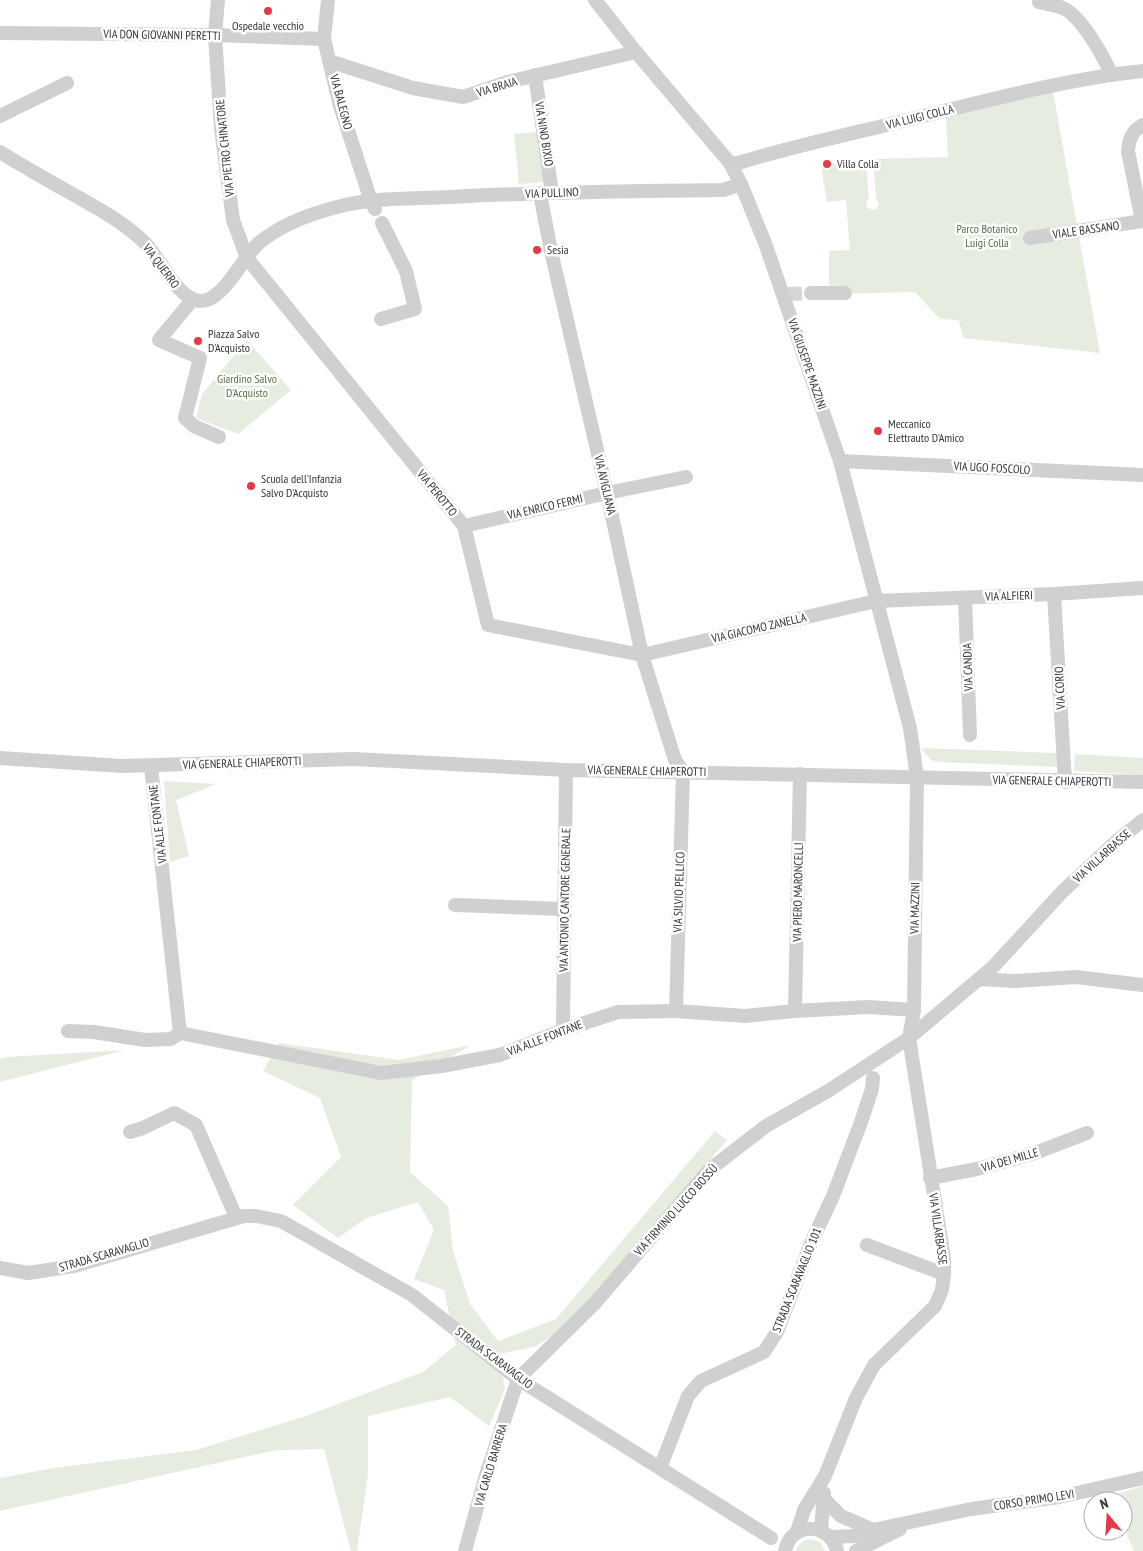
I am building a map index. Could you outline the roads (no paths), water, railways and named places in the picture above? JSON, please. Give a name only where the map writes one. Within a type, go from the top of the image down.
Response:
[{"type":"street","name":"VIA PIETRO CHINATORE","points":[[218,0],[215,35],[221,128],[233,220],[247,258]]},
{"type":"street","name":"VIA BALEGNO","points":[[328,0],[324,39],[340,106],[373,205]]},
{"type":"street","name":"VIA GIUSEPPE MAZZINI","points":[[595,0],[636,52],[730,163],[741,184],[786,294],[840,461],[910,728],[917,777]]},
{"type":"street","points":[[1039,2],[1062,8],[1071,14],[1086,30],[1099,49],[1112,75]]},
{"type":"street","name":"VIA DON GIOVANNI PERETTI","points":[[0,33],[215,35],[324,39]]},
{"type":"street","name":"VIA BRAIA","points":[[329,61],[413,88],[463,97],[508,82],[636,52]]},
{"type":"street","name":"VIA LUIGI COLLA","points":[[730,163],[738,163],[824,139],[1023,91],[1112,75],[1143,72]]},
{"type":"street","name":"VIA NINO BIXIO","points":[[535,76],[546,193]]},
{"type":"street","points":[[0,116],[67,83]]},
{"type":"street","name":"VIALE BASSANO","points":[[1030,238],[1143,221],[1128,151],[1129,140],[1133,133],[1143,125]]},
{"type":"street","name":"VIA QUERRO","points":[[0,152],[127,227],[145,243],[183,294],[193,299]]},
{"type":"street","name":"VIA PULLINO","points":[[373,205],[546,193],[723,190],[741,184]]},
{"type":"street","name":"VIA AVIGLIANA","points":[[546,193],[551,251],[642,655],[675,760],[683,772]]},
{"type":"street","points":[[219,437],[194,426],[185,418],[200,358],[159,340],[193,299],[200,301],[217,294],[258,244],[278,230],[306,217],[338,207],[373,205]]},
{"type":"street","points":[[381,319],[415,309],[406,271],[382,223]]},
{"type":"street","name":"VIA PEROTTO","points":[[247,258],[464,526],[488,625],[642,655]]},
{"type":"street","points":[[811,294],[845,293]]},
{"type":"street","name":"VIA UGO FOSCOLO","points":[[840,461],[1143,475]]},
{"type":"street","name":"VIA ENRICO FERMI","points":[[464,526],[686,477]]},
{"type":"street","name":"VIA ALFIERI","points":[[876,601],[1054,594],[1143,588]]},
{"type":"street","name":"VIA CORIO","points":[[1054,594],[1065,782]]},
{"type":"street","name":"VIA CANDIA","points":[[965,598],[970,735]]},
{"type":"street","name":"VIA GIACOMO ZANELLA","points":[[642,655],[876,601]]},
{"type":"street","name":"VIA ALLE FONTANE","points":[[0,758],[122,766],[151,766],[180,1033]]},
{"type":"street","name":"VIA GENERALE CHIAPEROTTI","points":[[151,766],[354,760],[566,770],[800,774],[1065,782],[1143,782]]},
{"type":"street","name":"VIA ANTONIO CANTORE GENERALE","points":[[563,1030],[566,770]]},
{"type":"street","name":"VIA SILVIO PELLICO","points":[[676,1012],[683,772]]},
{"type":"street","name":"VIA PIERO MARONCELLI","points":[[795,1011],[800,774]]},
{"type":"street","name":"VIA MAZZINI","points":[[909,1038],[914,1010],[917,777]]},
{"type":"street","name":"VIA VILLARBASSE","points":[[784,1551],[788,1542],[795,1534],[804,1510],[825,1476],[856,1398],[874,1365],[935,1306],[942,1290],[944,1274],[942,1245],[909,1038],[993,968],[1063,890],[1143,820]]},
{"type":"street","points":[[455,906],[564,908]]},
{"type":"street","points":[[979,979],[1015,981],[1076,977],[1143,984]]},
{"type":"street","name":"VIA ALLE FONTANE","points":[[68,1031],[94,1032],[145,1040],[171,1039],[180,1033],[380,1073],[442,1066],[500,1055],[563,1030],[618,1012],[676,1012],[745,1016],[795,1011],[868,1008],[914,1010]]},
{"type":"street","name":"VIA FIRMINIO LUCCO BOSSÙ","points":[[518,1379],[596,1303],[709,1170],[766,1126],[828,1091],[909,1038]]},
{"type":"street","name":"STRADA SCARAVAGLIO 101","points":[[660,1468],[688,1396],[701,1381],[764,1352],[777,1332],[811,1243],[833,1196],[856,1137],[872,1089],[873,1078]]},
{"type":"street","points":[[130,1132],[174,1113],[196,1125],[236,1217]]},
{"type":"street","name":"VIA DEI MILLE","points":[[930,1178],[978,1169],[1035,1153],[1087,1133]]},
{"type":"street","name":"STRADA SCARAVAGLIO","points":[[0,1268],[28,1273],[74,1266],[236,1217],[256,1216],[281,1222],[412,1295],[518,1379],[771,1538],[784,1551]]},
{"type":"street","points":[[867,1245],[944,1274]]},
{"type":"street","name":"VIA CARLO BARRERA","points":[[465,1551],[486,1475],[518,1379]]},
{"type":"street","name":"VIA VILLARBASSE","points":[[825,1476],[823,1498],[826,1534]]},
{"type":"street","name":"CORSO PRIMO LEVI","points":[[795,1534],[805,1529],[813,1528],[826,1534],[854,1536],[924,1518],[971,1509],[1059,1497],[1143,1478]]},
{"type":"street","points":[[823,1498],[841,1516],[873,1530]]},
{"type":"street","name":"CORSO PRIMO LEVI","points":[[856,1551],[924,1518]]},
{"type":"street","points":[[771,1538],[795,1534]]},
{"type":"street","points":[[826,1534],[837,1551]]},
{"type":"tunnel","points":[[788,294],[811,293]]},
{"type":"place","name":"Ospedale vecchio","points":[[268,11]]},
{"type":"place","name":"Villa Colla","points":[[827,164]]},
{"type":"place","name":"Sesia","points":[[537,250]]},
{"type":"place","name":"Piazza Salvo D'Acquisto","points":[[198,341]]},
{"type":"place","name":"Meccanico Elettrauto D'Amico","points":[[878,431]]},
{"type":"place","name":"Scuola dell'Infanzia Salvo D'Acquisto","points":[[251,486]]},
{"type":"park label","name":"Parco Botanico Luigi Colla","points":[[987,236]]},
{"type":"park label","name":"Giardino Salvo D'Acquisto","points":[[247,386]]}]
